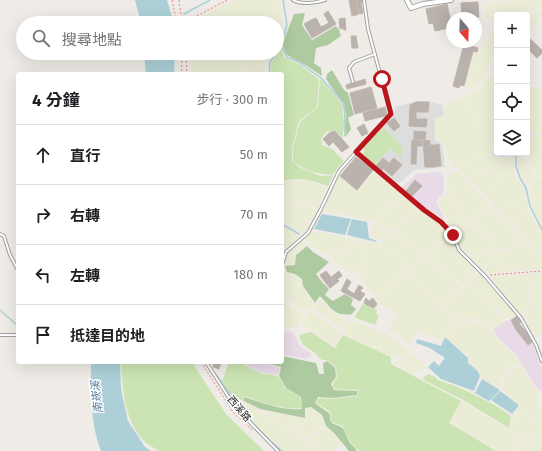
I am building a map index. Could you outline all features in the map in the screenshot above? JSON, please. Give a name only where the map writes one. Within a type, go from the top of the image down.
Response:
[{"type":"street","points":[[407,0],[411,8],[423,4],[451,0]]},
{"type":"lane","points":[[292,0],[297,3],[318,2],[325,0]]},
{"type":"lane","points":[[284,258],[286,252],[308,233],[339,171],[391,114],[368,28],[364,0]]},
{"type":"lane","points":[[353,82],[349,68],[354,62],[375,54]]},
{"type":"lane","points":[[356,152],[424,210],[441,222],[453,235],[459,250],[485,276],[521,318],[536,345],[542,361]]},
{"type":"lane","points":[[0,234],[4,236],[10,255],[16,266]]},
{"type":"lane","points":[[0,335],[16,336]]},
{"type":"lane","name":"西溪路","points":[[207,364],[234,407],[278,451]]},
{"type":"path","points":[[172,0],[175,16]]},
{"type":"path","points":[[179,0],[181,16]]},
{"type":"path","points":[[198,16],[216,5],[228,0]]},
{"type":"path","points":[[181,72],[182,60]]},
{"type":"path","points":[[186,60],[187,72]]},
{"type":"path","points":[[485,276],[542,271]]},
{"type":"shaded area","points":[[417,101],[428,101],[443,105],[444,116],[435,118],[435,140],[442,144],[445,167],[414,170],[401,182],[395,183],[364,155],[364,147],[394,116],[395,107]]},
{"type":"shaded area","points":[[439,172],[444,177],[443,194],[436,202],[444,217],[443,219],[432,211],[422,207],[401,188],[416,174]]},
{"type":"shaded area","points":[[511,320],[516,330],[528,344],[532,342],[542,369],[542,390],[539,391],[536,385],[534,385],[514,352],[501,341],[493,330],[505,321]]},
{"type":"shaded area","points":[[284,331],[293,333],[300,346],[311,354],[311,357],[305,359],[284,354]]},
{"type":"shaded area","points":[[245,364],[269,364],[280,368],[278,375],[260,372]]},
{"type":"green space","points":[[236,0],[279,0],[281,16],[203,16],[216,8]]},
{"type":"green space","points":[[542,0],[542,7],[526,12],[494,12],[494,21],[484,16],[489,2]]},
{"type":"green space","points":[[542,10],[542,17],[530,29],[530,14]]},
{"type":"green space","points":[[305,13],[302,25],[312,40],[336,26],[339,30],[341,36],[328,45],[316,48],[314,63],[321,68],[322,76],[287,55],[284,49],[284,40],[294,14]]},
{"type":"green space","points":[[494,30],[494,53],[487,70],[471,63],[473,52],[478,53],[480,48],[482,48],[482,46]]},
{"type":"green space","points":[[284,56],[285,58],[296,62],[319,79],[317,107],[299,121],[292,148],[292,161],[301,168],[320,176],[333,175],[328,186],[305,179],[284,181],[284,72],[272,72],[270,65],[273,60],[284,60]]},
{"type":"green space","points":[[191,60],[237,60],[246,72],[191,72]]},
{"type":"green space","points":[[239,60],[268,60],[265,65],[266,72],[248,72]]},
{"type":"green space","points":[[471,64],[487,71],[481,83],[468,89],[465,86]]},
{"type":"green space","points":[[332,70],[344,90],[348,93],[354,115],[348,118],[351,129],[346,136],[346,114],[344,103],[326,79],[327,74]]},
{"type":"green space","points":[[488,76],[494,78],[494,152],[465,96],[477,91],[483,86]]},
{"type":"green space","points":[[320,79],[342,104],[343,138],[335,130],[326,132],[321,139],[322,145],[332,149],[344,161],[333,174],[312,172],[293,161],[293,148],[300,122],[318,107]]},
{"type":"green space","points":[[530,87],[542,89],[542,134],[531,132]]},
{"type":"green space","points":[[464,96],[493,153],[454,168],[450,165],[443,143],[435,140],[435,118],[445,117],[444,106]]},
{"type":"green space","points":[[383,127],[403,148],[401,158],[390,148],[375,165],[364,155],[364,147]]},
{"type":"green space","points":[[531,134],[542,136],[542,158],[529,156]]},
{"type":"green space","points":[[491,155],[496,158],[515,157],[513,160],[467,178],[459,170],[460,166]]},
{"type":"green space","points":[[529,157],[542,159],[542,177],[536,176]]},
{"type":"green space","points":[[526,158],[534,177],[528,186],[520,177],[517,164],[518,159]]},
{"type":"green space","points":[[513,161],[515,171],[511,171],[483,194],[468,179]]},
{"type":"green space","points":[[374,171],[400,194],[374,221],[323,211],[338,176],[358,191]]},
{"type":"green space","points":[[457,171],[489,205],[467,225],[448,187],[447,180],[453,172]]},
{"type":"green space","points":[[512,172],[515,172],[516,177],[524,187],[526,195],[500,213],[483,194]]},
{"type":"green space","points":[[535,178],[542,180],[542,227],[533,210],[529,188]]},
{"type":"green space","points":[[308,180],[327,187],[318,209],[284,197],[284,182]]},
{"type":"green space","points":[[447,188],[466,226],[456,235],[447,223],[438,201],[447,195]]},
{"type":"green space","points":[[401,195],[415,208],[394,231],[375,222]]},
{"type":"green space","points":[[523,198],[526,198],[529,208],[509,222],[501,213]]},
{"type":"green space","points":[[284,199],[317,210],[306,231],[302,234],[284,223]]},
{"type":"green space","points":[[489,207],[491,207],[529,245],[500,250],[474,220]]},
{"type":"green space","points":[[416,209],[429,215],[448,232],[448,235],[426,256],[397,234],[397,230]]},
{"type":"green space","points":[[529,209],[542,235],[542,255],[510,223]]},
{"type":"green space","points":[[473,221],[498,250],[469,256],[461,247],[456,236]]},
{"type":"green space","points":[[375,223],[387,230],[380,241],[370,237]]},
{"type":"green space","points":[[284,227],[299,236],[284,251]]},
{"type":"green space","points":[[388,230],[423,255],[413,266],[410,266],[380,243]]},
{"type":"green space","points":[[311,232],[354,239],[339,253],[334,249],[329,255],[315,248],[305,238]]},
{"type":"green space","points":[[449,236],[457,250],[477,271],[463,285],[427,257]]},
{"type":"green space","points":[[355,240],[361,247],[360,256],[366,264],[350,274],[330,256],[334,251],[340,255]]},
{"type":"green space","points":[[356,240],[380,244],[410,267],[384,290],[375,295],[362,280],[357,271],[367,264],[361,255],[362,247]]},
{"type":"green space","points":[[302,241],[306,245],[295,254],[294,263],[284,264],[289,253]]},
{"type":"green space","points":[[307,246],[313,252],[329,262],[316,274],[329,289],[325,295],[333,301],[345,294],[353,299],[351,305],[356,309],[352,314],[346,315],[337,313],[330,308],[320,296],[315,303],[303,286],[302,279],[295,274],[287,272],[285,266],[295,265],[296,255]]},
{"type":"green space","points":[[530,246],[542,258],[542,269],[500,272],[494,252]]},
{"type":"green space","points":[[493,252],[499,273],[487,274],[470,256]]},
{"type":"green space","points":[[424,256],[462,286],[445,303],[442,309],[408,271]]},
{"type":"green space","points":[[284,272],[294,275],[300,280],[302,287],[314,304],[310,310],[300,310],[287,297],[284,296]]},
{"type":"green space","points":[[407,272],[442,310],[461,320],[443,340],[418,331],[408,344],[389,328],[396,315],[378,302],[375,296],[384,291]]},
{"type":"green space","points":[[478,272],[515,314],[509,318],[470,284],[470,280]]},
{"type":"green space","points":[[542,273],[542,319],[540,335],[532,332],[527,323],[531,274]]},
{"type":"green space","points":[[530,275],[525,320],[490,277]]},
{"type":"green space","points":[[468,283],[506,318],[499,326],[492,329],[485,322],[476,319],[463,319],[443,310],[447,303]]},
{"type":"green space","points":[[321,299],[332,313],[341,316],[346,322],[341,330],[336,324],[314,309]]},
{"type":"green space","points":[[284,300],[293,309],[304,316],[297,326],[284,328]]},
{"type":"green space","points":[[363,304],[377,310],[376,314],[379,316],[375,325],[356,318],[355,316]]},
{"type":"green space","points":[[311,311],[338,331],[341,337],[335,346],[302,324]]},
{"type":"green space","points":[[352,321],[387,333],[424,364],[425,368],[422,371],[402,355],[391,356],[343,334],[348,324]]},
{"type":"green space","points":[[462,321],[473,321],[484,324],[492,330],[500,342],[513,353],[520,363],[507,368],[501,378],[499,389],[482,378],[480,371],[470,363],[469,357],[446,337]]},
{"type":"green space","points":[[311,332],[335,348],[343,335],[391,357],[391,364],[461,401],[449,423],[495,451],[359,451],[351,442],[343,427],[333,423],[331,420],[331,413],[316,402],[319,398],[331,399],[357,396],[358,390],[334,389],[333,384],[337,377],[336,368],[327,360],[322,360],[303,345],[299,335]]},
{"type":"green space","points":[[284,356],[316,363],[319,374],[324,374],[323,363],[327,361],[335,368],[336,377],[331,384],[334,390],[357,391],[357,395],[332,398],[318,397],[315,403],[330,414],[330,420],[333,424],[342,428],[357,451],[349,451],[326,426],[322,415],[311,407],[305,408],[305,418],[260,409],[244,401],[244,397],[280,408],[302,409],[301,397],[286,388],[279,376],[281,367],[270,364],[284,364]]},
{"type":"green space","points":[[403,358],[418,369],[414,374],[395,363],[396,360]]},
{"type":"green space","points":[[121,364],[194,364],[226,414],[264,451],[159,451],[146,443],[133,425],[126,405]]},
{"type":"green space","points":[[228,364],[243,364],[260,373],[278,376],[285,388],[300,397],[302,408],[280,407],[244,396],[243,401],[237,397],[233,399],[221,380],[223,379]]},
{"type":"green space","points":[[521,365],[533,387],[536,386],[538,392],[539,398],[537,400],[542,410],[542,418],[535,422],[527,411],[519,416],[516,413],[521,405],[501,389],[503,379],[509,370]]},
{"type":"green space","points":[[428,374],[438,380],[460,388],[493,404],[511,416],[509,428],[463,400],[424,380],[423,378]]},
{"type":"green space","points":[[237,397],[296,433],[306,441],[314,451],[284,451],[263,432],[234,400]]},
{"type":"green space","points":[[462,401],[509,430],[522,440],[512,451],[496,451],[489,445],[450,423]]},
{"type":"green space","points":[[310,408],[321,416],[324,426],[322,427],[314,421],[305,419],[306,409]]},
{"type":"green space","points":[[267,411],[292,416],[287,427],[267,413]]},
{"type":"green space","points":[[527,412],[535,423],[542,419],[542,448],[527,435],[523,439],[509,429],[511,418],[515,414],[518,418]]},
{"type":"green space","points":[[293,416],[307,420],[299,434],[288,427]]},
{"type":"green space","points":[[308,420],[314,422],[321,428],[307,439],[300,434]]},
{"type":"green space","points":[[324,427],[333,434],[342,445],[333,451],[317,451],[308,440]]},
{"type":"green space","points":[[527,437],[542,449],[542,451],[521,451],[517,448]]},
{"type":"water","points":[[135,0],[167,0],[172,16],[139,16]]},
{"type":"water","points":[[145,60],[175,60],[174,72],[146,72]]},
{"type":"water","points":[[322,214],[351,219],[345,235],[314,229]]},
{"type":"water","points":[[352,219],[367,222],[369,238],[377,241],[347,235]]},
{"type":"water","points":[[445,337],[468,358],[468,363],[479,373],[480,376],[474,391],[441,379],[428,367],[434,361],[439,366],[445,358],[430,348],[416,343],[417,339],[441,346]]},
{"type":"water","name":"南崁溪","points":[[91,364],[120,364],[121,389],[128,421],[145,447],[151,451],[101,451],[95,430],[91,396]]},
{"type":"water","points":[[482,379],[500,390],[489,401],[475,393]]},
{"type":"water","points":[[500,391],[519,405],[512,414],[491,400]]},
{"type":"building","points":[[349,0],[352,0],[356,15],[352,16]]},
{"type":"building","points":[[352,0],[356,0],[359,14],[356,15]]},
{"type":"building","points":[[357,0],[362,0],[363,2],[361,3],[363,13],[360,14]]},
{"type":"building","points":[[478,2],[479,12],[462,12],[461,3]]},
{"type":"building","points":[[447,4],[449,12],[446,12],[446,28],[444,29],[439,6]]},
{"type":"building","points":[[439,6],[444,29],[435,31],[433,23],[429,24],[426,9]]},
{"type":"building","points":[[328,11],[336,24],[319,34],[311,20],[316,18],[321,27],[329,23],[324,14]]},
{"type":"building","points":[[345,18],[346,30],[343,28],[340,29],[339,19]]},
{"type":"building","points":[[311,20],[319,34],[312,38],[304,24]]},
{"type":"building","points":[[351,36],[356,36],[358,48],[352,48]]},
{"type":"building","points":[[530,39],[542,50],[542,53],[537,58],[530,51]]},
{"type":"building","points":[[463,48],[478,48],[477,52],[473,51],[464,86],[460,85],[459,88],[453,86]]},
{"type":"building","points":[[365,79],[366,84],[347,89],[346,85]]},
{"type":"building","points":[[371,87],[377,108],[355,114],[350,93]]},
{"type":"building","points":[[416,102],[429,102],[428,112],[416,112],[416,119],[427,119],[426,127],[409,126],[410,105]]},
{"type":"building","points":[[385,107],[386,111],[364,117],[363,113]]},
{"type":"building","points":[[386,111],[387,114],[385,116],[365,121],[364,117]]},
{"type":"building","points":[[394,118],[400,126],[394,131],[387,123]]},
{"type":"building","points":[[364,124],[368,133],[362,136],[357,128]]},
{"type":"building","points":[[335,131],[349,147],[346,149],[331,132]]},
{"type":"building","points":[[414,131],[426,132],[425,140],[414,139]]},
{"type":"building","points":[[331,132],[346,149],[342,152],[327,135]]},
{"type":"building","points":[[327,135],[333,142],[329,146],[323,139]]},
{"type":"building","points":[[412,140],[422,141],[422,146],[417,146],[416,164],[411,164]]},
{"type":"building","points":[[423,140],[430,141],[430,145],[433,145],[434,167],[425,167]]},
{"type":"building","points":[[439,144],[441,166],[438,166],[436,145]]},
{"type":"building","points":[[433,145],[436,145],[438,166],[434,167]]},
{"type":"building","points":[[356,157],[373,170],[357,190],[340,176]]},
{"type":"building","points":[[383,158],[389,163],[381,171],[376,166]]},
{"type":"building","points":[[394,158],[402,165],[392,176],[384,169]]},
{"type":"building","points":[[415,180],[422,186],[412,196],[406,191]]},
{"type":"building","points":[[326,271],[331,277],[325,282],[320,275]]},
{"type":"building","points":[[339,271],[342,276],[337,279],[339,281],[330,288],[325,282]]},
{"type":"building","points":[[347,279],[351,282],[347,289],[354,294],[359,285],[363,288],[360,291],[365,294],[360,301],[341,291]]},
{"type":"building","points":[[366,298],[369,301],[373,298],[377,304],[374,308],[365,304],[364,302]]},
{"type":"building","points":[[517,316],[521,322],[519,323],[528,334],[532,342],[528,345],[516,330],[511,320]]},
{"type":"building","points":[[214,364],[220,364],[219,369],[213,367]]},
{"type":"waterway","points":[[184,14],[210,0]]},
{"type":"waterway","points":[[283,0],[287,25],[284,36]]},
{"type":"waterway","points":[[284,52],[287,57],[297,61],[321,78],[343,103],[345,113],[345,136]]},
{"type":"waterway","points":[[270,72],[269,64],[272,60]]},
{"type":"waterway","points":[[516,156],[516,166],[520,178],[526,188],[530,206],[542,230]]},
{"type":"waterway","points":[[284,225],[299,234]]},
{"type":"waterway","points":[[0,310],[16,324]]},
{"type":"waterway","points":[[215,373],[229,394],[246,415],[263,434],[282,451]]},
{"type":"route","points":[[382,79],[391,114],[356,152],[424,210],[441,222],[453,235]]}]
